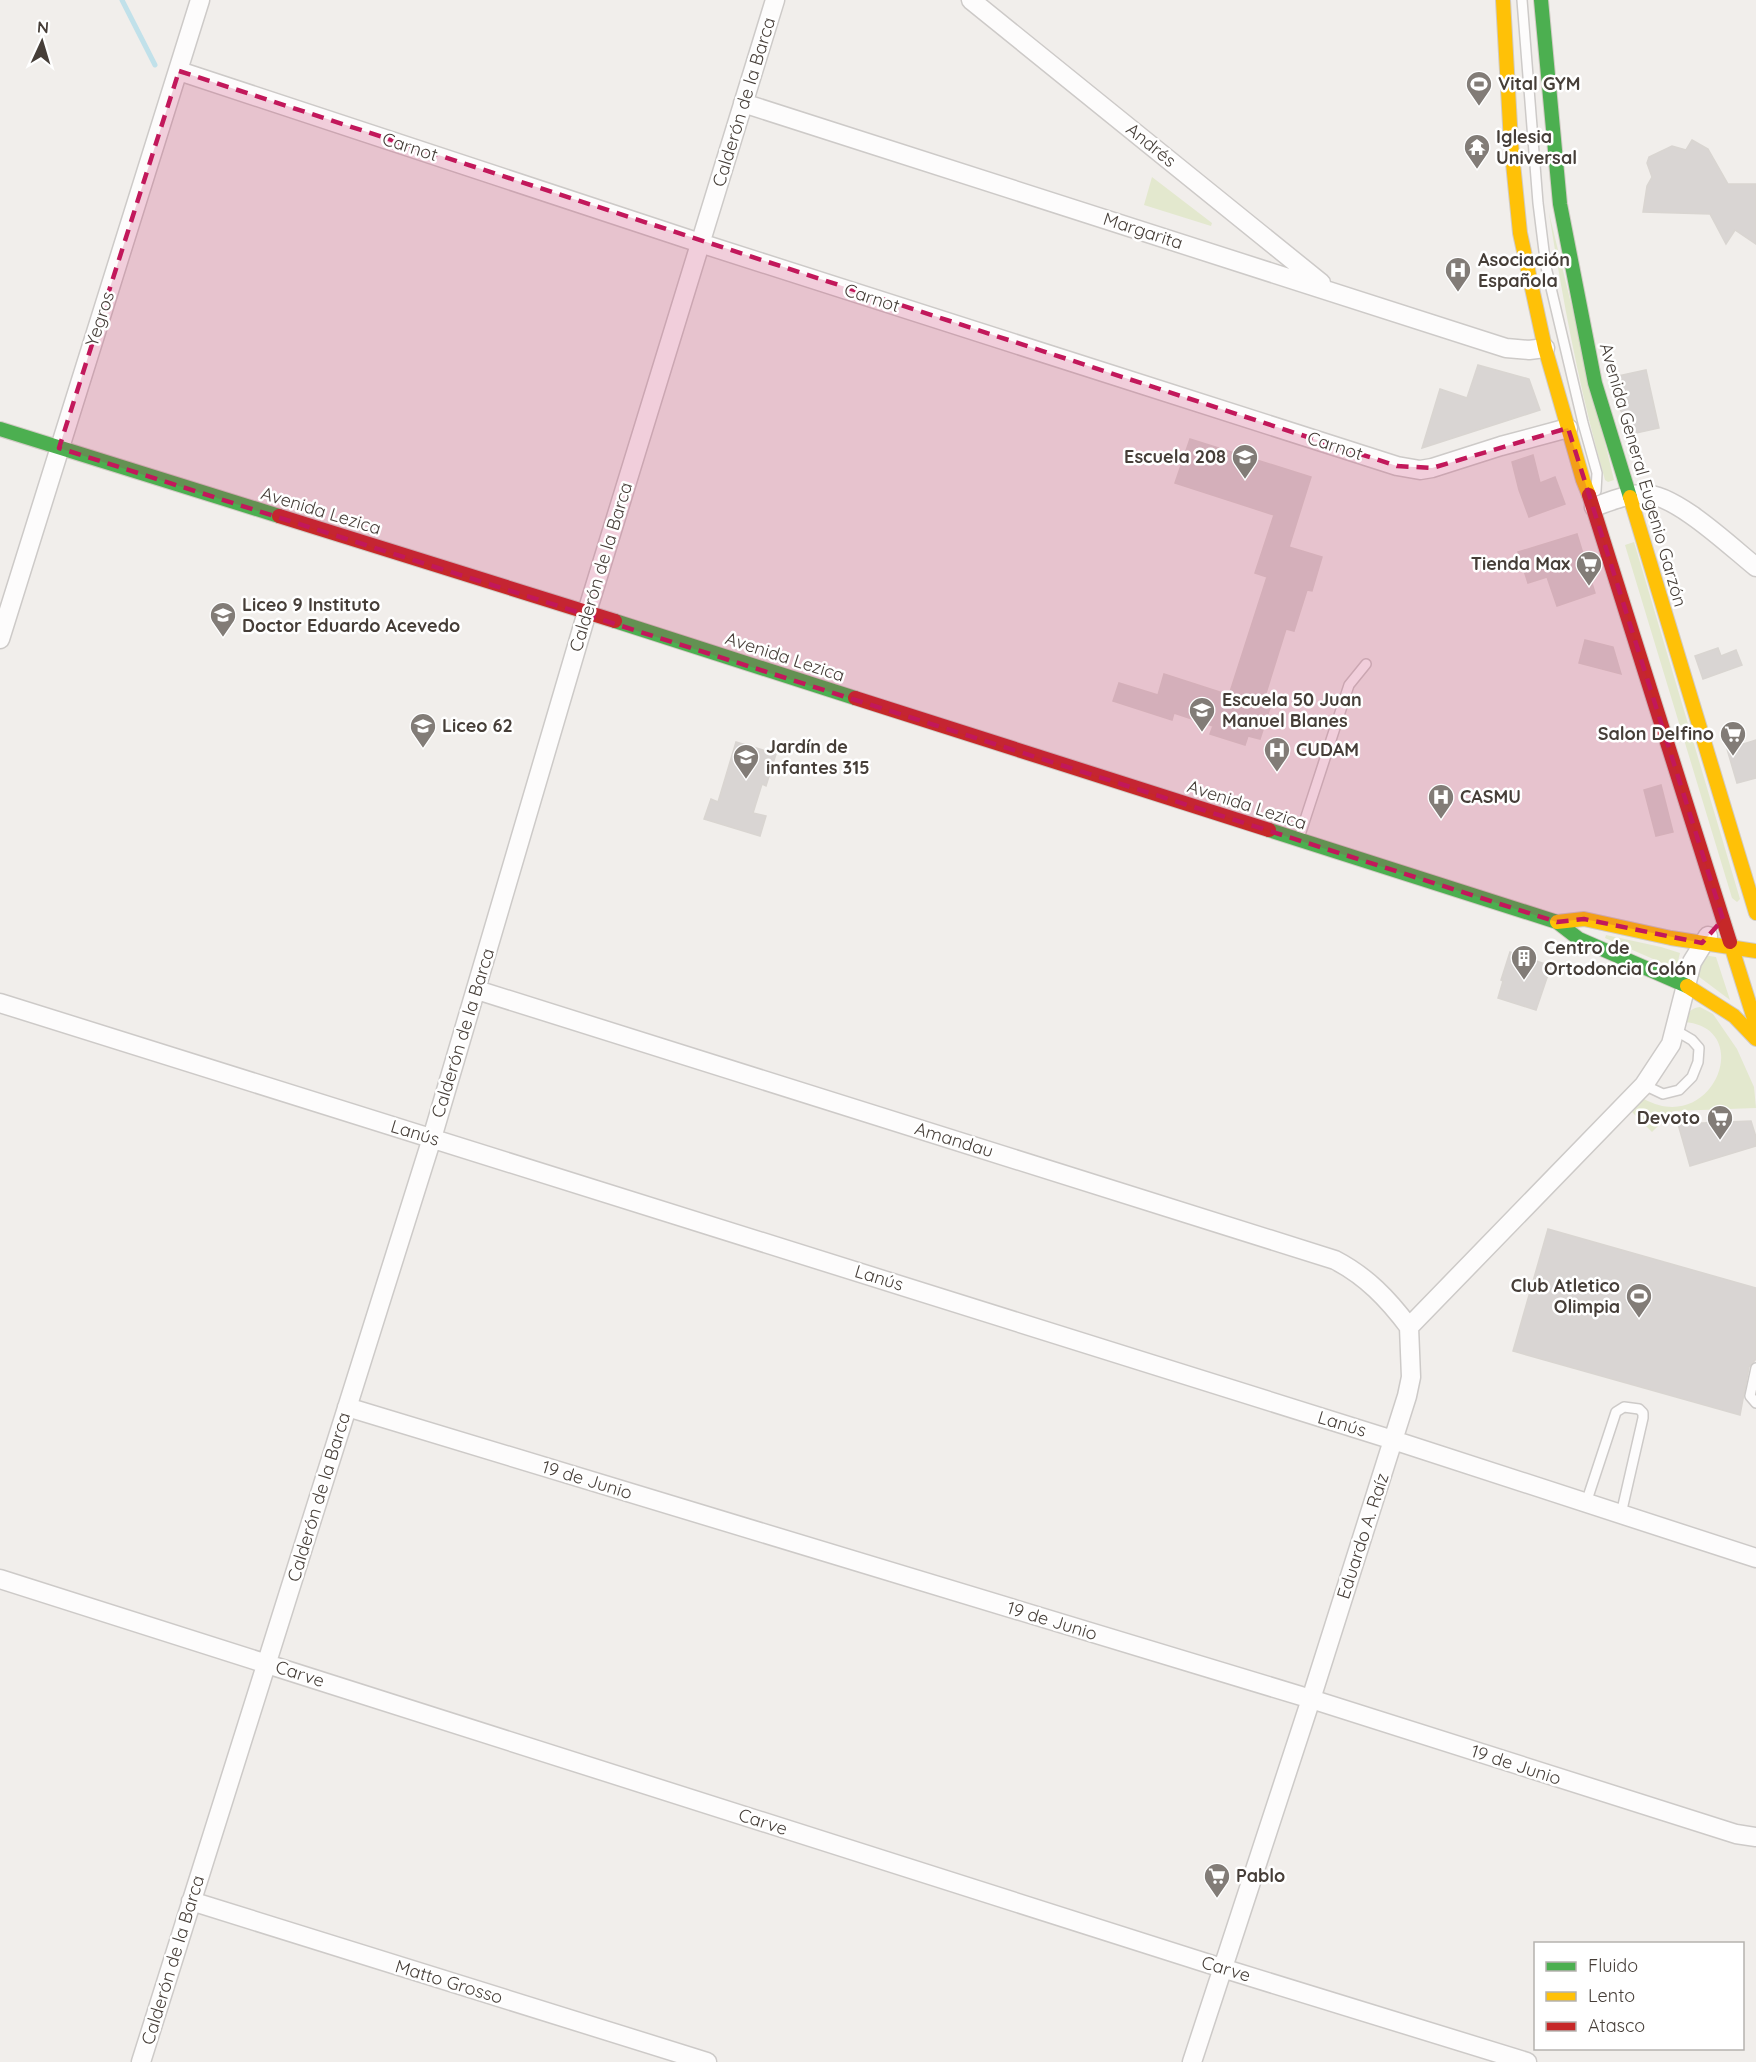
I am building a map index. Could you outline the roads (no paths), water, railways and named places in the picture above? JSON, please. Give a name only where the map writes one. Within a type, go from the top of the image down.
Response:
[{"type":"street","name":"Yegros","points":[[0,639],[201,0]]},
{"type":"street","name":"Calderón de la Barca","points":[[141,2062],[432,1138],[587,612],[775,0]]},
{"type":"street","name":"Andrés","points":[[971,0],[1329,290]]},
{"type":"street","points":[[1503,0],[1511,142],[1520,232],[1545,348],[1583,480],[1594,507],[1756,1025]]},
{"type":"street","name":"Avenida General Eugenio Garzón","points":[[1541,0],[1560,204],[1595,383],[1756,913]]},
{"type":"street","name":"Carnot","points":[[179,71],[700,243],[1412,469],[1432,468],[1568,428]]},
{"type":"street","name":"Margarita","points":[[743,103],[1506,348],[1529,350],[1545,348]]},
{"type":"street","name":"Avenida Lezica","points":[[0,429],[587,612],[1557,922],[1579,939],[1685,985],[1710,999],[1734,1016],[1756,1039]]},
{"type":"street","points":[[1594,507],[1629,495],[1647,494],[1676,504],[1756,567]]},
{"type":"street","name":"Avenida Lezica","points":[[1557,922],[1584,919],[1702,943],[1756,951]]},
{"type":"street","points":[[1409,1326],[1644,1085],[1671,1044],[1692,962],[1702,943],[1723,919]]},
{"type":"street","name":"Amandau","points":[[477,990],[1335,1260],[1354,1270],[1373,1285],[1409,1326]]},
{"type":"street","name":"Lanús","points":[[0,1003],[1393,1440],[1756,1558]]},
{"type":"street","name":"Eduardo A. Raíz","points":[[1192,2062],[1407,1396],[1411,1377],[1409,1326]]},
{"type":"street","name":"19 de Junio","points":[[347,1407],[1311,1699],[1736,1834],[1756,1837]]},
{"type":"street","name":"Carve","points":[[0,1579],[1222,1968],[1527,2062]]},
{"type":"street","name":"Matto Grosso","points":[[191,1901],[707,2062]]},
{"type":"lane","points":[[1522,0],[1538,203],[1546,267],[1597,473],[1594,507]]},
{"type":"lane","points":[[1298,840],[1349,686],[1366,664]]},
{"type":"lane","points":[[1644,1085],[1663,1094],[1679,1090],[1692,1077],[1698,1062],[1699,1048],[1692,1040],[1675,1030]]},
{"type":"lane","points":[[1756,1368],[1750,1396],[1756,1403]]},
{"type":"lane","points":[[1586,1503],[1616,1412],[1624,1407],[1639,1409],[1643,1413],[1643,1418],[1621,1514]]},
{"type":"waterway","points":[[122,0],[155,65]]},
{"type":"place","name":"Vital GYM","points":[[1479,107]]},
{"type":"place","name":"Iglesia Universal","points":[[1477,170]]},
{"type":"place","name":"Asociación Española","points":[[1458,293]]},
{"type":"place","name":"Escuela 208","points":[[1245,480]]},
{"type":"place","name":"Tienda Max","points":[[1589,587]]},
{"type":"place","name":"Liceo 9 Instituto Doctor Eduardo Acevedo","points":[[223,638]]},
{"type":"place","name":"Escuela 50 Juan Manuel Blanes","points":[[1202,733]]},
{"type":"place","name":"Liceo 62","points":[[423,749]]},
{"type":"place","name":"Salon Delfino","points":[[1733,757]]},
{"type":"place","name":"CUDAM","points":[[1277,773]]},
{"type":"place","name":"Jardín de infantes 315","points":[[746,780]]},
{"type":"place","name":"CASMU","points":[[1441,820]]},
{"type":"place","name":"Centro de Ortodoncia Colón","points":[[1524,981]]},
{"type":"place","name":"Devoto","points":[[1720,1141]]},
{"type":"place","name":"Club Atletico Olimpia","points":[[1639,1319]]},
{"type":"place","name":"Pablo","points":[[1217,1899]]}]
